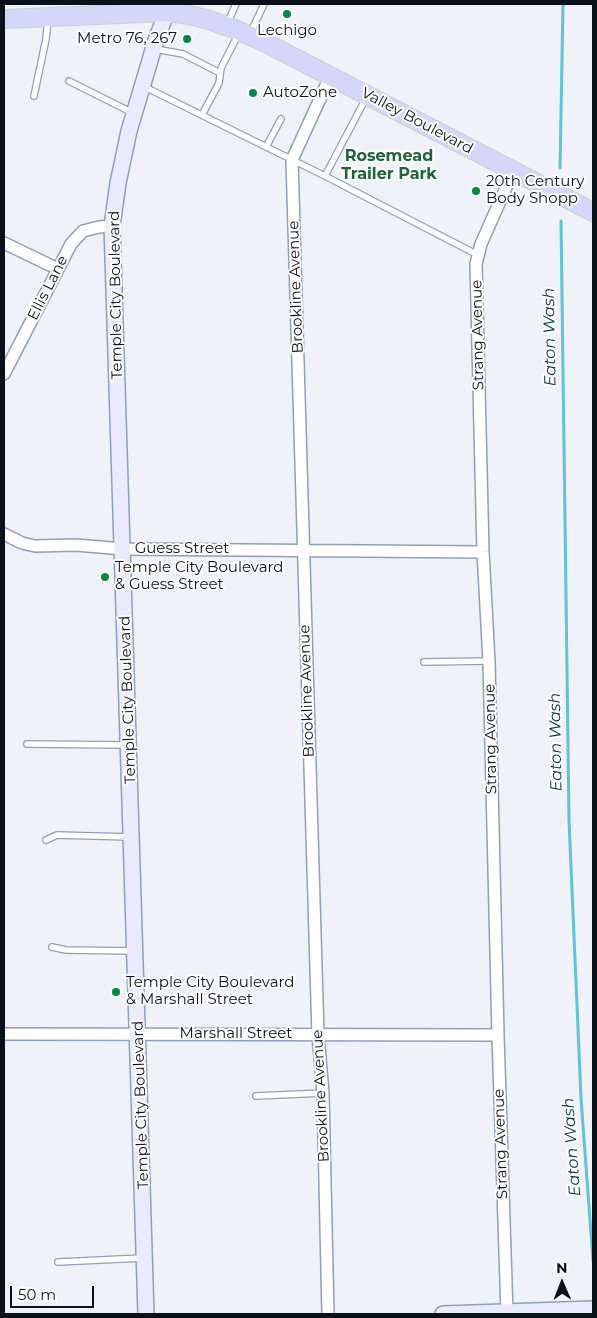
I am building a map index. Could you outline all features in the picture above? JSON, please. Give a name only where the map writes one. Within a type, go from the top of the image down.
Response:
[{"type":"main road","name":"Valley Boulevard","points":[[4,19],[122,8],[168,8],[239,31],[368,95],[593,212]]},
{"type":"main road","name":"Temple City Boulevard","points":[[146,1314],[112,226],[118,183],[129,131],[168,8]]},
{"type":"main road","points":[[443,1314],[586,1309]]},
{"type":"street","name":"Brookline Avenue","points":[[328,1314],[323,1093],[318,1035],[292,160],[330,77]]},
{"type":"street","name":"Strang Avenue","points":[[507,1313],[489,661],[483,552],[476,264],[481,244],[514,172]]},
{"type":"street","name":"Ellis Lane","points":[[4,374],[71,244],[83,231],[112,226]]},
{"type":"street","points":[[4,242],[58,270]]},
{"type":"street","name":"Guess Street","points":[[4,534],[22,543],[35,546],[76,545],[123,549],[483,552]]},
{"type":"street","name":"Marshall Street","points":[[4,1034],[498,1035]]},
{"type":"lane","points":[[236,4],[239,31]]},
{"type":"lane","points":[[202,115],[219,83],[221,68],[239,31],[264,4]]},
{"type":"lane","points":[[34,96],[46,39],[46,15]]},
{"type":"lane","points":[[154,49],[183,54],[220,73]]},
{"type":"lane","points":[[69,81],[134,114]]},
{"type":"lane","points":[[143,86],[325,176],[478,255]]},
{"type":"lane","points":[[325,176],[368,95]]},
{"type":"lane","points":[[266,147],[281,119]]},
{"type":"lane","points":[[424,662],[489,661]]},
{"type":"lane","points":[[28,744],[129,745]]},
{"type":"lane","points":[[46,840],[57,835],[132,838]]},
{"type":"lane","points":[[52,947],[66,950],[136,951]]},
{"type":"lane","points":[[256,1096],[323,1093]]},
{"type":"lane","points":[[58,1262],[145,1258]]},
{"type":"waterway","name":"Eaton Wash","points":[[560,168],[563,4]]},
{"type":"waterway","name":"Eaton Wash","points":[[561,221],[569,820],[581,1098],[593,1261]]},
{"type":"place","name":"Lechigo","points":[[287,14]]},
{"type":"place","name":"Metro 76, 267","points":[[187,39]]},
{"type":"place","name":"AutoZone","points":[[253,93]]},
{"type":"place","name":"20th Century Body Shopp","points":[[476,191]]},
{"type":"place","name":"Temple City Boulevard & Guess Street","points":[[105,577]]},
{"type":"place","name":"Temple City Boulevard & Marshall Street","points":[[116,992]]},
{"type":"district","name":"Rosemead Trailer Park","points":[[389,165]]}]
